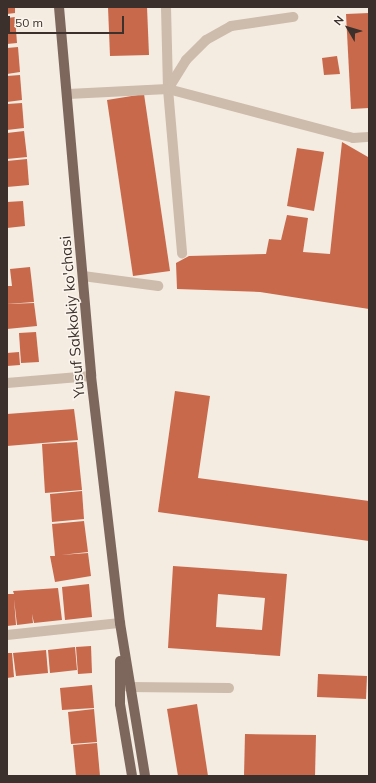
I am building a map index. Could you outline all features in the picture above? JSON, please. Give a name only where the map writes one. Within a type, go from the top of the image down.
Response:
[{"type":"main road","name":"Yusuf Sakkokiy ko'chasi","points":[[59,7],[68,94],[92,376],[128,687],[145,776]]},
{"type":"main road","name":"Yusuf Sakkokiy ko'chasi","points":[[120,623],[120,704],[132,776]]},
{"type":"street","points":[[166,7],[168,89],[182,253]]},
{"type":"street","points":[[168,89],[186,60],[206,40],[232,26],[293,17]]},
{"type":"street","points":[[68,94],[168,89],[353,138],[369,137]]},
{"type":"street","points":[[83,276],[158,286]]},
{"type":"street","points":[[7,383],[92,376]]},
{"type":"street","points":[[7,635],[120,623]]},
{"type":"street","points":[[128,687],[229,688]]},
{"type":"building","points":[[7,7],[15,7],[15,13],[7,14]]},
{"type":"building","points":[[108,7],[147,7],[149,55],[110,56]]},
{"type":"building","points":[[369,13],[369,108],[351,109],[346,14]]},
{"type":"building","points":[[15,17],[17,43],[7,44],[7,18]]},
{"type":"building","points":[[18,47],[20,72],[7,74],[7,48]]},
{"type":"building","points":[[337,56],[340,74],[324,75],[322,58]]},
{"type":"building","points":[[20,75],[22,100],[7,102],[7,76]]},
{"type":"building","points":[[144,94],[170,271],[133,276],[107,100]]},
{"type":"building","points":[[22,103],[24,128],[7,130],[7,104]]},
{"type":"building","points":[[24,131],[27,157],[7,159],[7,133]]},
{"type":"building","points":[[342,142],[368,157],[369,309],[260,292],[177,289],[176,263],[189,256],[266,254],[269,239],[281,240],[287,215],[308,218],[303,252],[330,254]]},
{"type":"building","points":[[297,148],[324,152],[314,211],[287,206]]},
{"type":"building","points":[[27,159],[29,185],[7,187],[7,161]]},
{"type":"building","points":[[23,201],[25,226],[7,228],[7,202]]},
{"type":"building","points":[[30,267],[34,302],[7,304],[7,286],[12,286],[10,269]]},
{"type":"building","points":[[34,303],[37,326],[7,329],[7,304]]},
{"type":"building","points":[[36,332],[39,362],[21,363],[19,333]]},
{"type":"building","points":[[19,352],[20,365],[7,366],[7,353]]},
{"type":"building","points":[[175,391],[210,396],[198,478],[369,501],[369,541],[158,512]]},
{"type":"building","points":[[74,409],[78,440],[7,446],[7,414]]},
{"type":"building","points":[[77,442],[82,490],[45,493],[42,444]]},
{"type":"building","points":[[82,491],[84,519],[52,522],[50,494]]},
{"type":"building","points":[[84,521],[88,552],[61,555],[88,553],[91,576],[55,582],[50,556],[55,556],[52,524]]},
{"type":"building","points":[[173,566],[287,574],[280,656],[168,648]],"holes":[[[218,594],[265,598],[262,630],[216,627]]]},
{"type":"building","points":[[89,584],[92,617],[65,620],[62,587]]},
{"type":"building","points":[[58,588],[62,620],[34,623],[32,614],[33,623],[17,625],[14,599],[16,625],[7,626],[7,594],[14,594],[13,591]]},
{"type":"building","points":[[91,646],[92,673],[78,674],[76,647]]},
{"type":"building","points":[[75,647],[77,670],[50,673],[48,650]]},
{"type":"building","points":[[46,650],[48,673],[16,676],[13,653]]},
{"type":"building","points":[[7,653],[12,653],[14,677],[7,678]]},
{"type":"building","points":[[318,674],[367,676],[366,699],[317,697]]},
{"type":"building","points":[[92,685],[94,708],[62,710],[60,688]]},
{"type":"building","points":[[197,704],[208,776],[178,776],[167,709]]},
{"type":"building","points":[[94,709],[97,742],[71,744],[68,712]]},
{"type":"building","points":[[245,734],[316,735],[315,776],[244,776]]},
{"type":"building","points":[[97,743],[100,776],[76,776],[73,745]]}]
